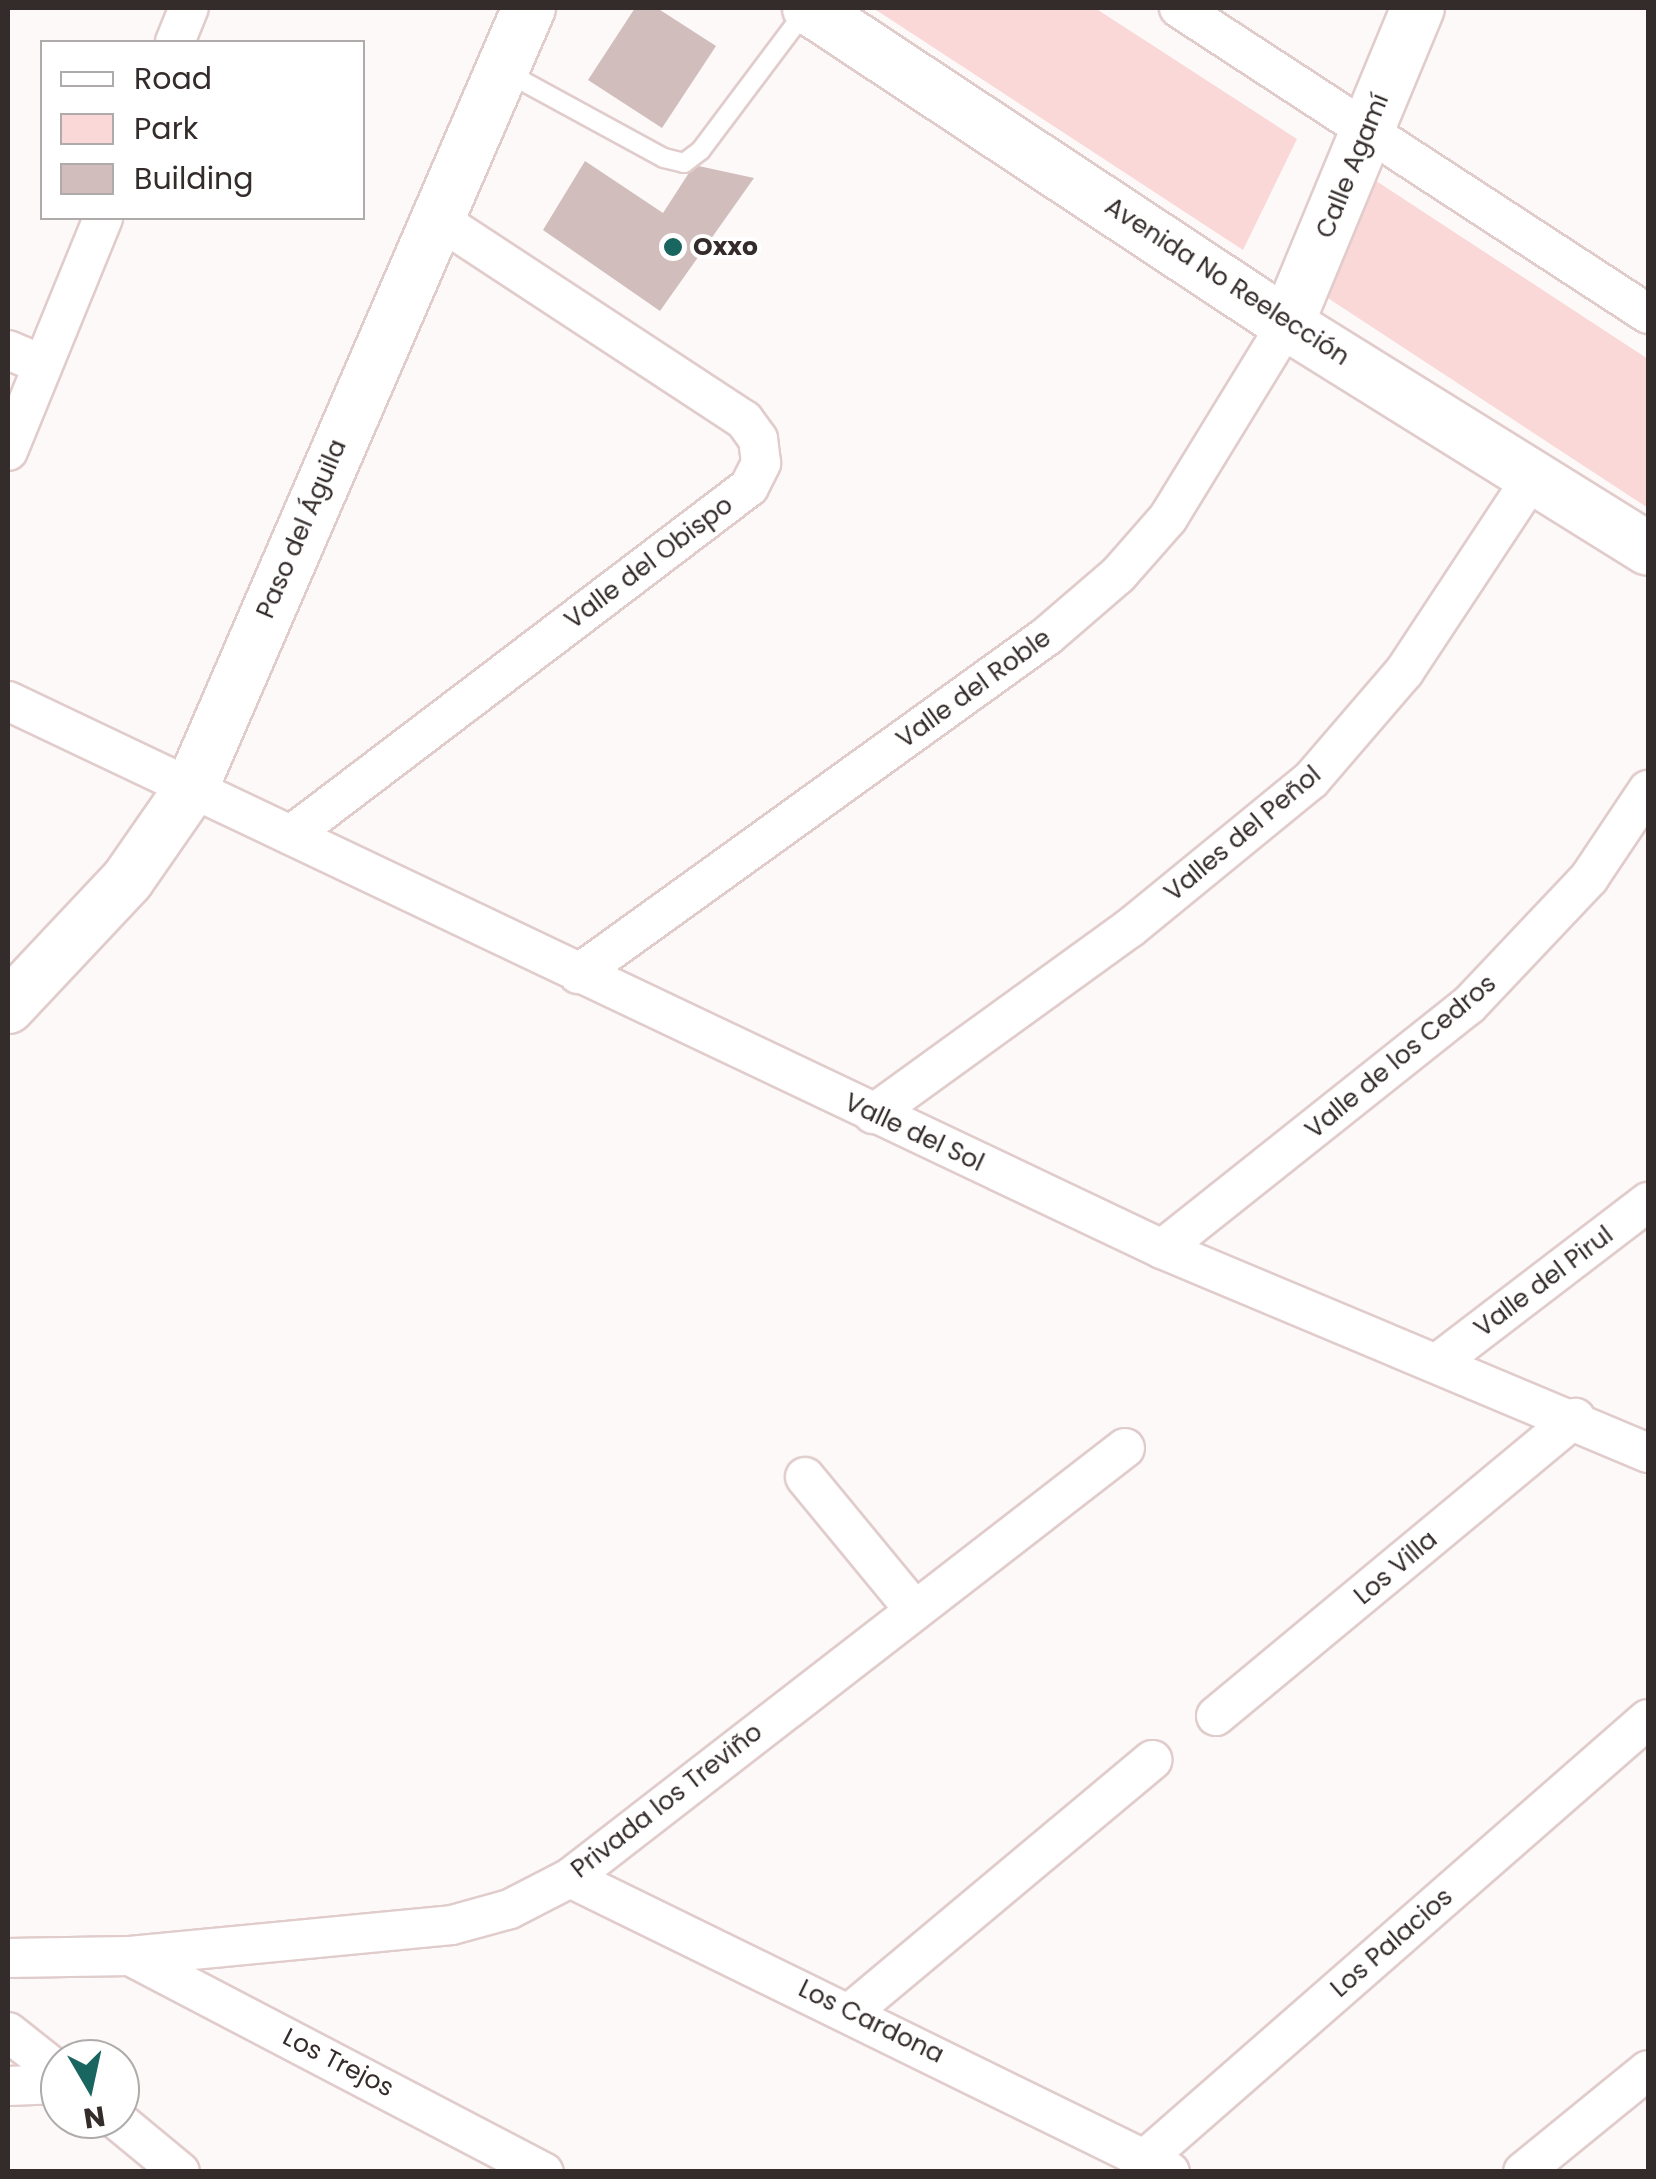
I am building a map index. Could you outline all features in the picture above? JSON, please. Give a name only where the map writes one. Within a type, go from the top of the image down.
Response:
[{"type":"street","points":[[176,40],[190,8]]},
{"type":"street","name":"Paso del Águila","points":[[8,1007],[128,879],[192,787],[529,8]]},
{"type":"street","name":"Avenida No Reelección","points":[[809,8],[1288,324],[1648,549]]},
{"type":"street","points":[[1179,8],[1368,127],[1648,314]]},
{"type":"street","name":"Calle Agamí","points":[[1288,324],[1418,8]]},
{"type":"street","name":"Valle del Obispo","points":[[291,835],[748,487],[761,463],[758,439],[744,420],[436,218]]},
{"type":"street","points":[[8,451],[102,220]]},
{"type":"street","name":"Valle del Roble","points":[[578,974],[1032,648],[1118,575],[1188,488],[1288,324]]},
{"type":"street","points":[[8,350],[43,365]]},
{"type":"street","name":"Valles del Peñol","points":[[874,1114],[1130,928],[1310,780],[1404,672],[1533,476]]},
{"type":"street","name":"Valle del Sol","points":[[8,702],[1162,1249],[1575,1418],[1648,1453]]},
{"type":"street","name":"Valle de los Cedros","points":[[1162,1249],[1469,1005],[1589,878],[1648,790]]},
{"type":"street","name":"Valle del Pirul","points":[[1440,1362],[1648,1202]]},
{"type":"street","name":"Los Villa","points":[[1216,1716],[1575,1418]]},
{"type":"street","name":"Privada los Treviño","points":[[8,1958],[130,1956],[452,1925],[510,1909],[570,1878],[912,1607],[1125,1448]]},
{"type":"street","points":[[805,1477],[912,1607]]},
{"type":"street","name":"Los Palacios","points":[[1153,2167],[1648,1719]]},
{"type":"street","points":[[851,2012],[1152,1760]]},
{"type":"street","name":"Los Cardona","points":[[570,1878],[851,2012],[1153,2167]]},
{"type":"street","name":"Los Trejos","points":[[130,1956],[544,2172]]},
{"type":"street","points":[[8,2032],[40,2057]]},
{"type":"street","points":[[1523,2172],[1648,2070]]},
{"type":"street","points":[[8,2086],[40,2085]]},
{"type":"street","points":[[140,2139],[180,2172]]},
{"type":"lane","points":[[501,70],[664,158],[684,163],[702,150],[809,8]]},
{"type":"green space","points":[[873,8],[1095,8],[1297,139],[1243,250]]},
{"type":"green space","points":[[1367,175],[1648,359],[1648,508],[1311,287]]},
{"type":"building","points":[[635,8],[657,8],[716,46],[662,128],[588,80]]},
{"type":"building","points":[[585,161],[663,213],[694,165],[754,178],[660,311],[543,230]]},
{"type":"place","name":"Oxxo","points":[[673,247]]}]
